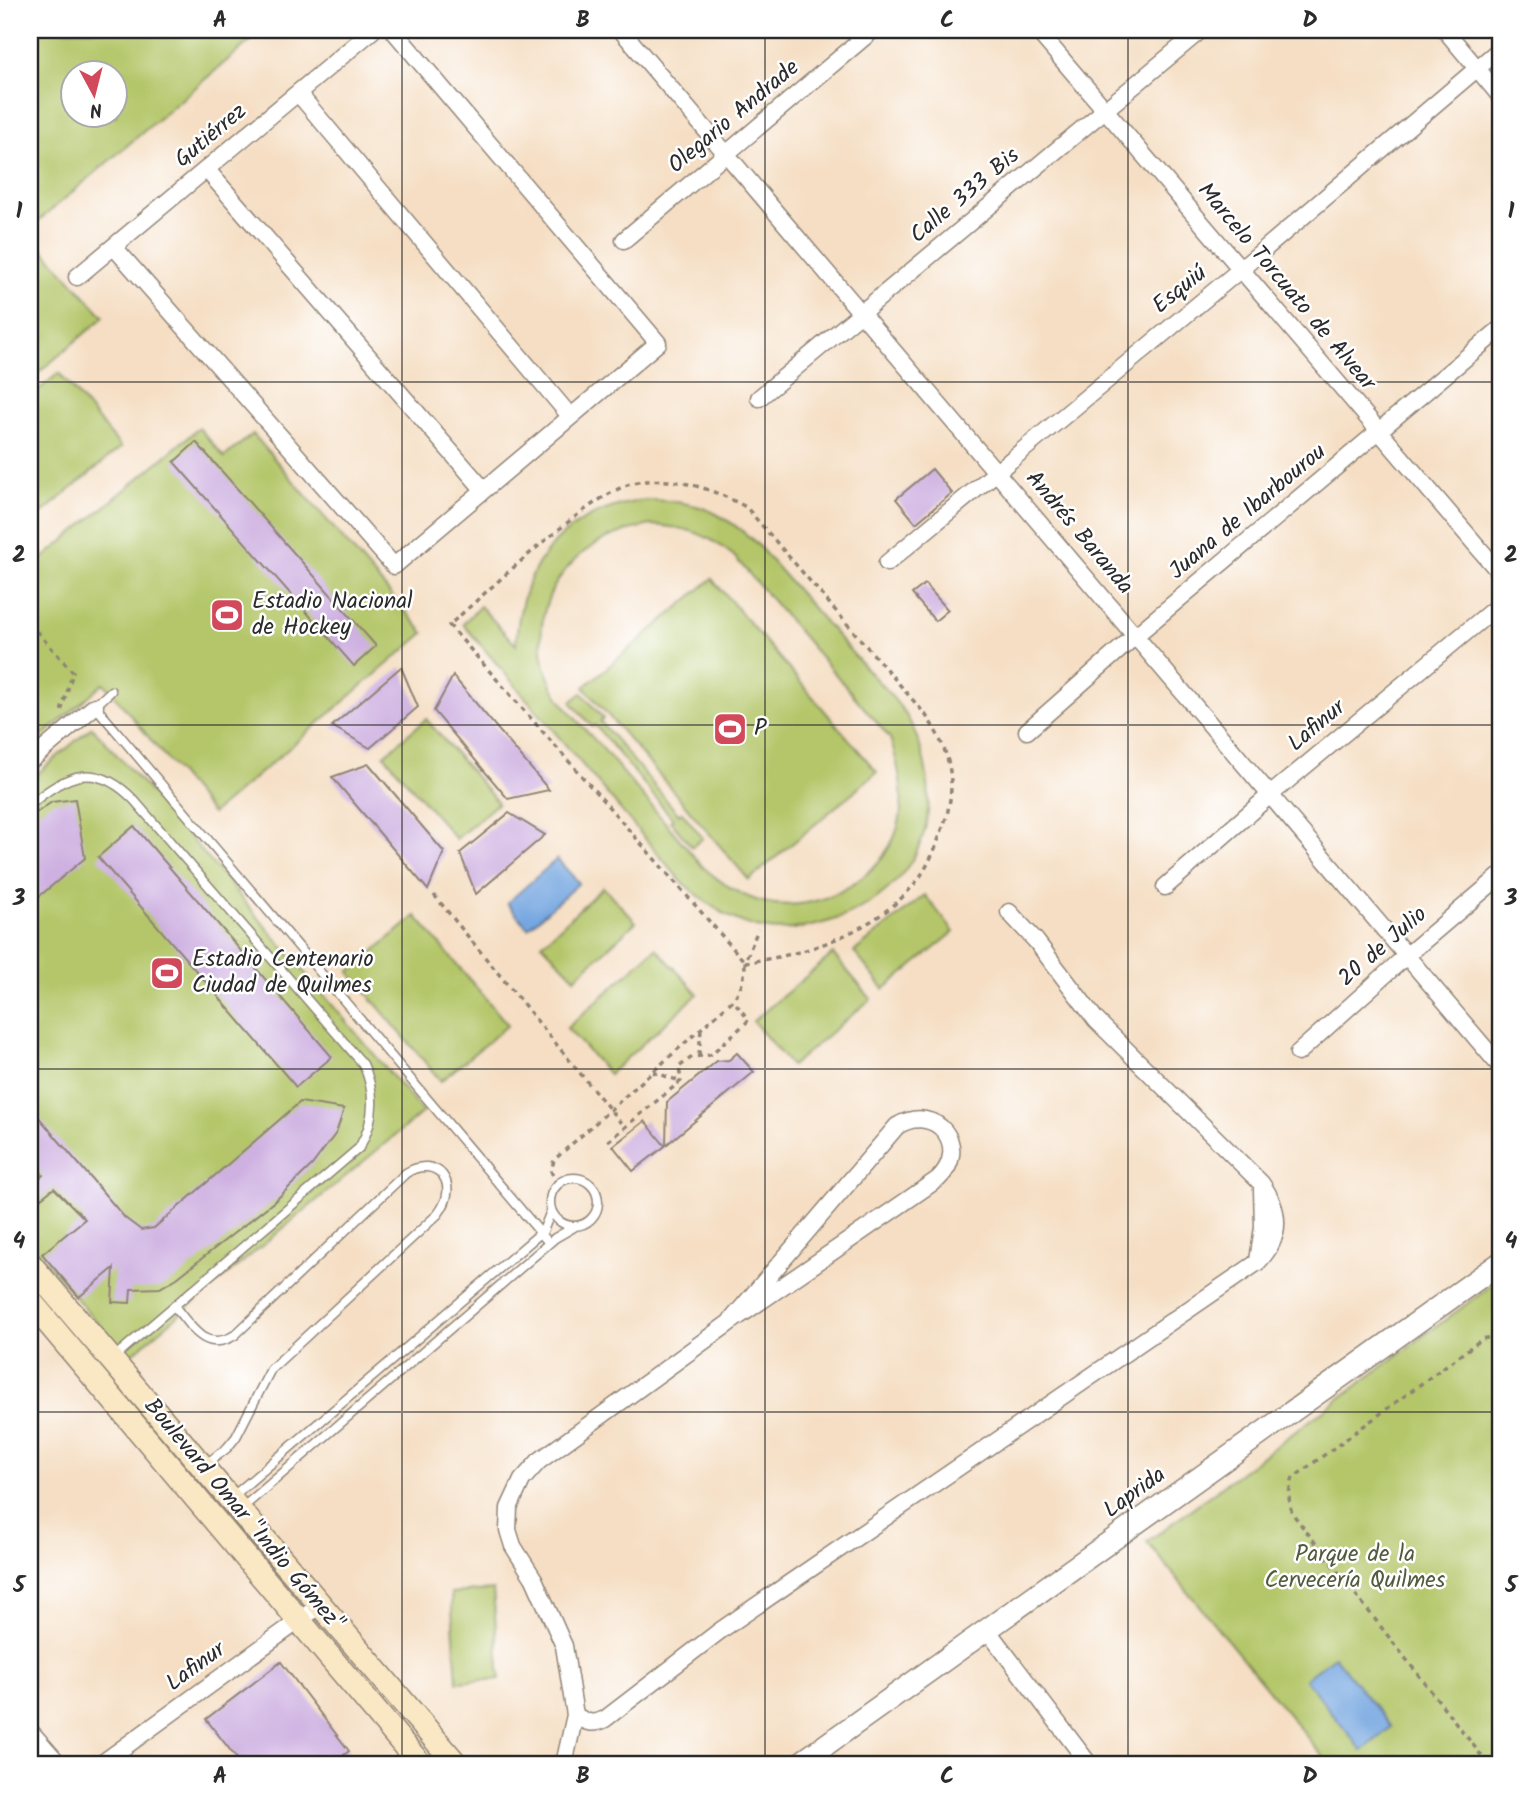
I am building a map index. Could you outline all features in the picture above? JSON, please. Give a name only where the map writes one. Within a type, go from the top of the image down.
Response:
[{"type":"main road","name":"Boulevard Omar \"Indio Gómez\"","points":[[30,1264],[456,1764]]},
{"type":"main road","points":[[32,1309],[421,1764]]},
{"type":"street","name":"Gutiérrez","points":[[77,277],[373,30]]},
{"type":"street","points":[[114,247],[394,566],[658,343],[393,30]]},
{"type":"street","name":"Andrés Baranda","points":[[621,30],[1500,1066]]},
{"type":"street","name":"Olegario Andrade","points":[[624,240],[873,30]]},
{"type":"street","name":"Marcelo Torcuato de Alvear","points":[[1037,30],[1500,573]]},
{"type":"street","name":"Calle 333 Bis","points":[[759,398],[1201,30]]},
{"type":"street","points":[[1445,30],[1500,96]]},
{"type":"street","name":"Esquiú","points":[[887,563],[1241,269],[1500,49]]},
{"type":"street","points":[[298,93],[570,416]]},
{"type":"street","points":[[207,170],[483,489]]},
{"type":"street","name":"Juana de Ibarbourou","points":[[1027,731],[1135,636],[1500,329]]},
{"type":"street","name":"Lafinur","points":[[1165,887],[1270,795],[1500,604]]},
{"type":"street","points":[[30,761],[95,706]]},
{"type":"street","name":"20 de Julio","points":[[1298,1053],[1500,876]]},
{"type":"street","points":[[575,1716],[586,1723],[605,1719],[721,1630],[1258,1262],[1263,1227],[1261,1183],[1096,1020],[1036,941],[1009,912]]},
{"type":"street","points":[[564,1764],[575,1716],[564,1646],[534,1579],[513,1546],[508,1530],[509,1508],[522,1480],[539,1461],[729,1323],[938,1179],[949,1164],[952,1152],[944,1130],[933,1121],[919,1118],[907,1120],[897,1126],[729,1323]]},
{"type":"street","name":"Laprida","points":[[800,1764],[1500,1263]]},
{"type":"street","points":[[32,1309],[56,1295]]},
{"type":"street","name":"Lafinur","points":[[101,1764],[319,1606]]},
{"type":"street","points":[[988,1631],[1089,1764]]},
{"type":"street","points":[[30,1731],[59,1764]]},
{"type":"lane","points":[[111,691],[95,706],[549,1243]]},
{"type":"lane","points":[[30,805],[62,781],[94,776],[116,782],[363,1064],[370,1080],[372,1115],[368,1133],[359,1149],[112,1359]]},
{"type":"lane","points":[[175,1307],[205,1340],[227,1340],[406,1173],[416,1167],[428,1167],[441,1174],[449,1186],[447,1202],[438,1214],[271,1369],[236,1437],[228,1448],[202,1467]]},
{"type":"lane","points":[[578,1178],[591,1184],[598,1196],[597,1211],[588,1222],[567,1229],[549,1243],[233,1505],[258,1477],[541,1233],[547,1226],[551,1211],[550,1196],[557,1184],[563,1180],[578,1178]]},
{"type":"lane","points":[[551,1211],[560,1223],[574,1227]]},
{"type":"path","points":[[637,482],[696,484],[719,492],[746,507],[925,714],[944,745],[951,771],[945,822],[933,854],[924,871],[888,910],[851,932],[812,949],[772,960],[745,962],[449,625],[598,500],[637,482]]},
{"type":"path","points":[[30,624],[73,672],[61,713]]},
{"type":"path","points":[[434,895],[625,1128]]},
{"type":"path","points":[[557,1184],[551,1171],[554,1160],[733,1000],[745,978],[745,962],[758,929]]},
{"type":"path","points":[[681,1081],[679,1067],[692,1057],[710,1055],[747,1022],[748,1018],[733,1000]]},
{"type":"path","points":[[699,1055],[701,1028]]},
{"type":"path","points":[[653,1072],[681,1081]]},
{"type":"path","points":[[608,1141],[681,1081]]},
{"type":"path","points":[[1488,1764],[1292,1513],[1289,1488],[1293,1478],[1482,1339],[1500,1335]]},
{"type":"green space","points":[[30,30],[263,30],[30,228]]},
{"type":"green space","points":[[30,235],[104,317],[30,380]]},
{"type":"green space","points":[[59,373],[121,447],[30,523],[30,397]]},
{"type":"green space","name":"Estadio Nacional de Hockey","points":[[199,428],[224,457],[253,434],[424,633],[212,814],[104,683],[30,747],[30,569]]},
{"type":"green space","points":[[647,500],[679,502],[717,514],[742,531],[755,542],[906,715],[918,741],[926,770],[929,799],[926,825],[918,849],[905,871],[867,905],[843,917],[784,930],[753,926],[714,908],[681,881],[463,624],[480,606],[516,645],[519,615],[526,589],[537,566],[552,546],[570,529],[592,516],[618,506]],"holes":[[[664,526],[696,533],[734,556],[890,738],[901,788],[898,826],[884,855],[871,870],[839,892],[801,904],[782,905],[746,896],[717,878],[703,867],[574,717],[551,683],[541,638],[546,607],[558,580],[577,558],[598,542],[637,528]]]},
{"type":"green space","name":"P","points":[[712,579],[877,772],[749,880],[584,687]]},
{"type":"green space","points":[[582,693],[603,718],[600,721],[678,814],[682,812],[703,838],[692,847],[670,821],[673,819],[595,725],[592,727],[571,702]]},
{"type":"green space","points":[[426,719],[498,803],[456,839],[384,755]]},
{"type":"green space","name":"Estadio Centenario Ciudad de Quilmes","points":[[92,727],[188,835],[423,1112],[127,1358],[30,1244],[30,780]]},
{"type":"green space","points":[[603,887],[636,922],[575,978],[542,944]]},
{"type":"green space","points":[[925,895],[954,932],[884,989],[854,952]]},
{"type":"green space","points":[[416,916],[508,1025],[441,1081],[349,972]]},
{"type":"green space","points":[[656,948],[698,994],[609,1074],[567,1028]]},
{"type":"green space","points":[[833,954],[871,999],[791,1066],[753,1021]]},
{"type":"green space","name":"Parque de la Cervecería Quilmes","points":[[1500,1279],[1500,1764],[1329,1764],[1147,1542]]},
{"type":"green space","points":[[493,1590],[500,1679],[457,1682],[451,1593]]},
{"type":"water","points":[[557,859],[579,883],[528,928],[507,903]]},
{"type":"water","points":[[1334,1656],[1391,1727],[1362,1751],[1305,1679]]},
{"type":"building","points":[[196,442],[376,646],[354,666],[174,462]]},
{"type":"building","points":[[932,469],[952,493],[916,523],[896,499]]},
{"type":"building","points":[[925,584],[948,610],[935,621],[912,594]]},
{"type":"building","points":[[401,667],[418,707],[370,748],[332,726]]},
{"type":"building","points":[[453,676],[549,790],[508,799],[434,711]]},
{"type":"building","points":[[369,764],[444,852],[428,890],[332,777]]},
{"type":"building","points":[[75,799],[85,858],[30,904],[30,817],[52,802]]},
{"type":"building","points":[[509,813],[545,835],[476,894],[460,853]]},
{"type":"building","points":[[134,826],[332,1057],[296,1087],[98,857]]},
{"type":"building","points":[[737,1053],[754,1072],[666,1145],[667,1102],[717,1061],[729,1060]]},
{"type":"building","points":[[300,1102],[344,1109],[336,1133],[312,1165],[276,1200],[177,1278],[160,1288],[131,1289],[130,1303],[112,1302],[114,1268],[79,1297],[42,1254],[85,1219],[54,1188],[30,1207],[30,1186],[43,1175],[30,1158],[30,1107],[125,1218],[141,1230],[154,1228]]},
{"type":"building","points":[[645,1121],[665,1146],[633,1171],[613,1146]]},
{"type":"building","points":[[281,1662],[349,1751],[332,1764],[241,1764],[206,1719]]},
{"type":"place","name":"Estadio Nacional de Hockey","points":[[227,615]]},
{"type":"place","name":"P","points":[[730,729]]},
{"type":"place","name":"Estadio Centenario Ciudad de Quilmes","points":[[167,973]]}]
